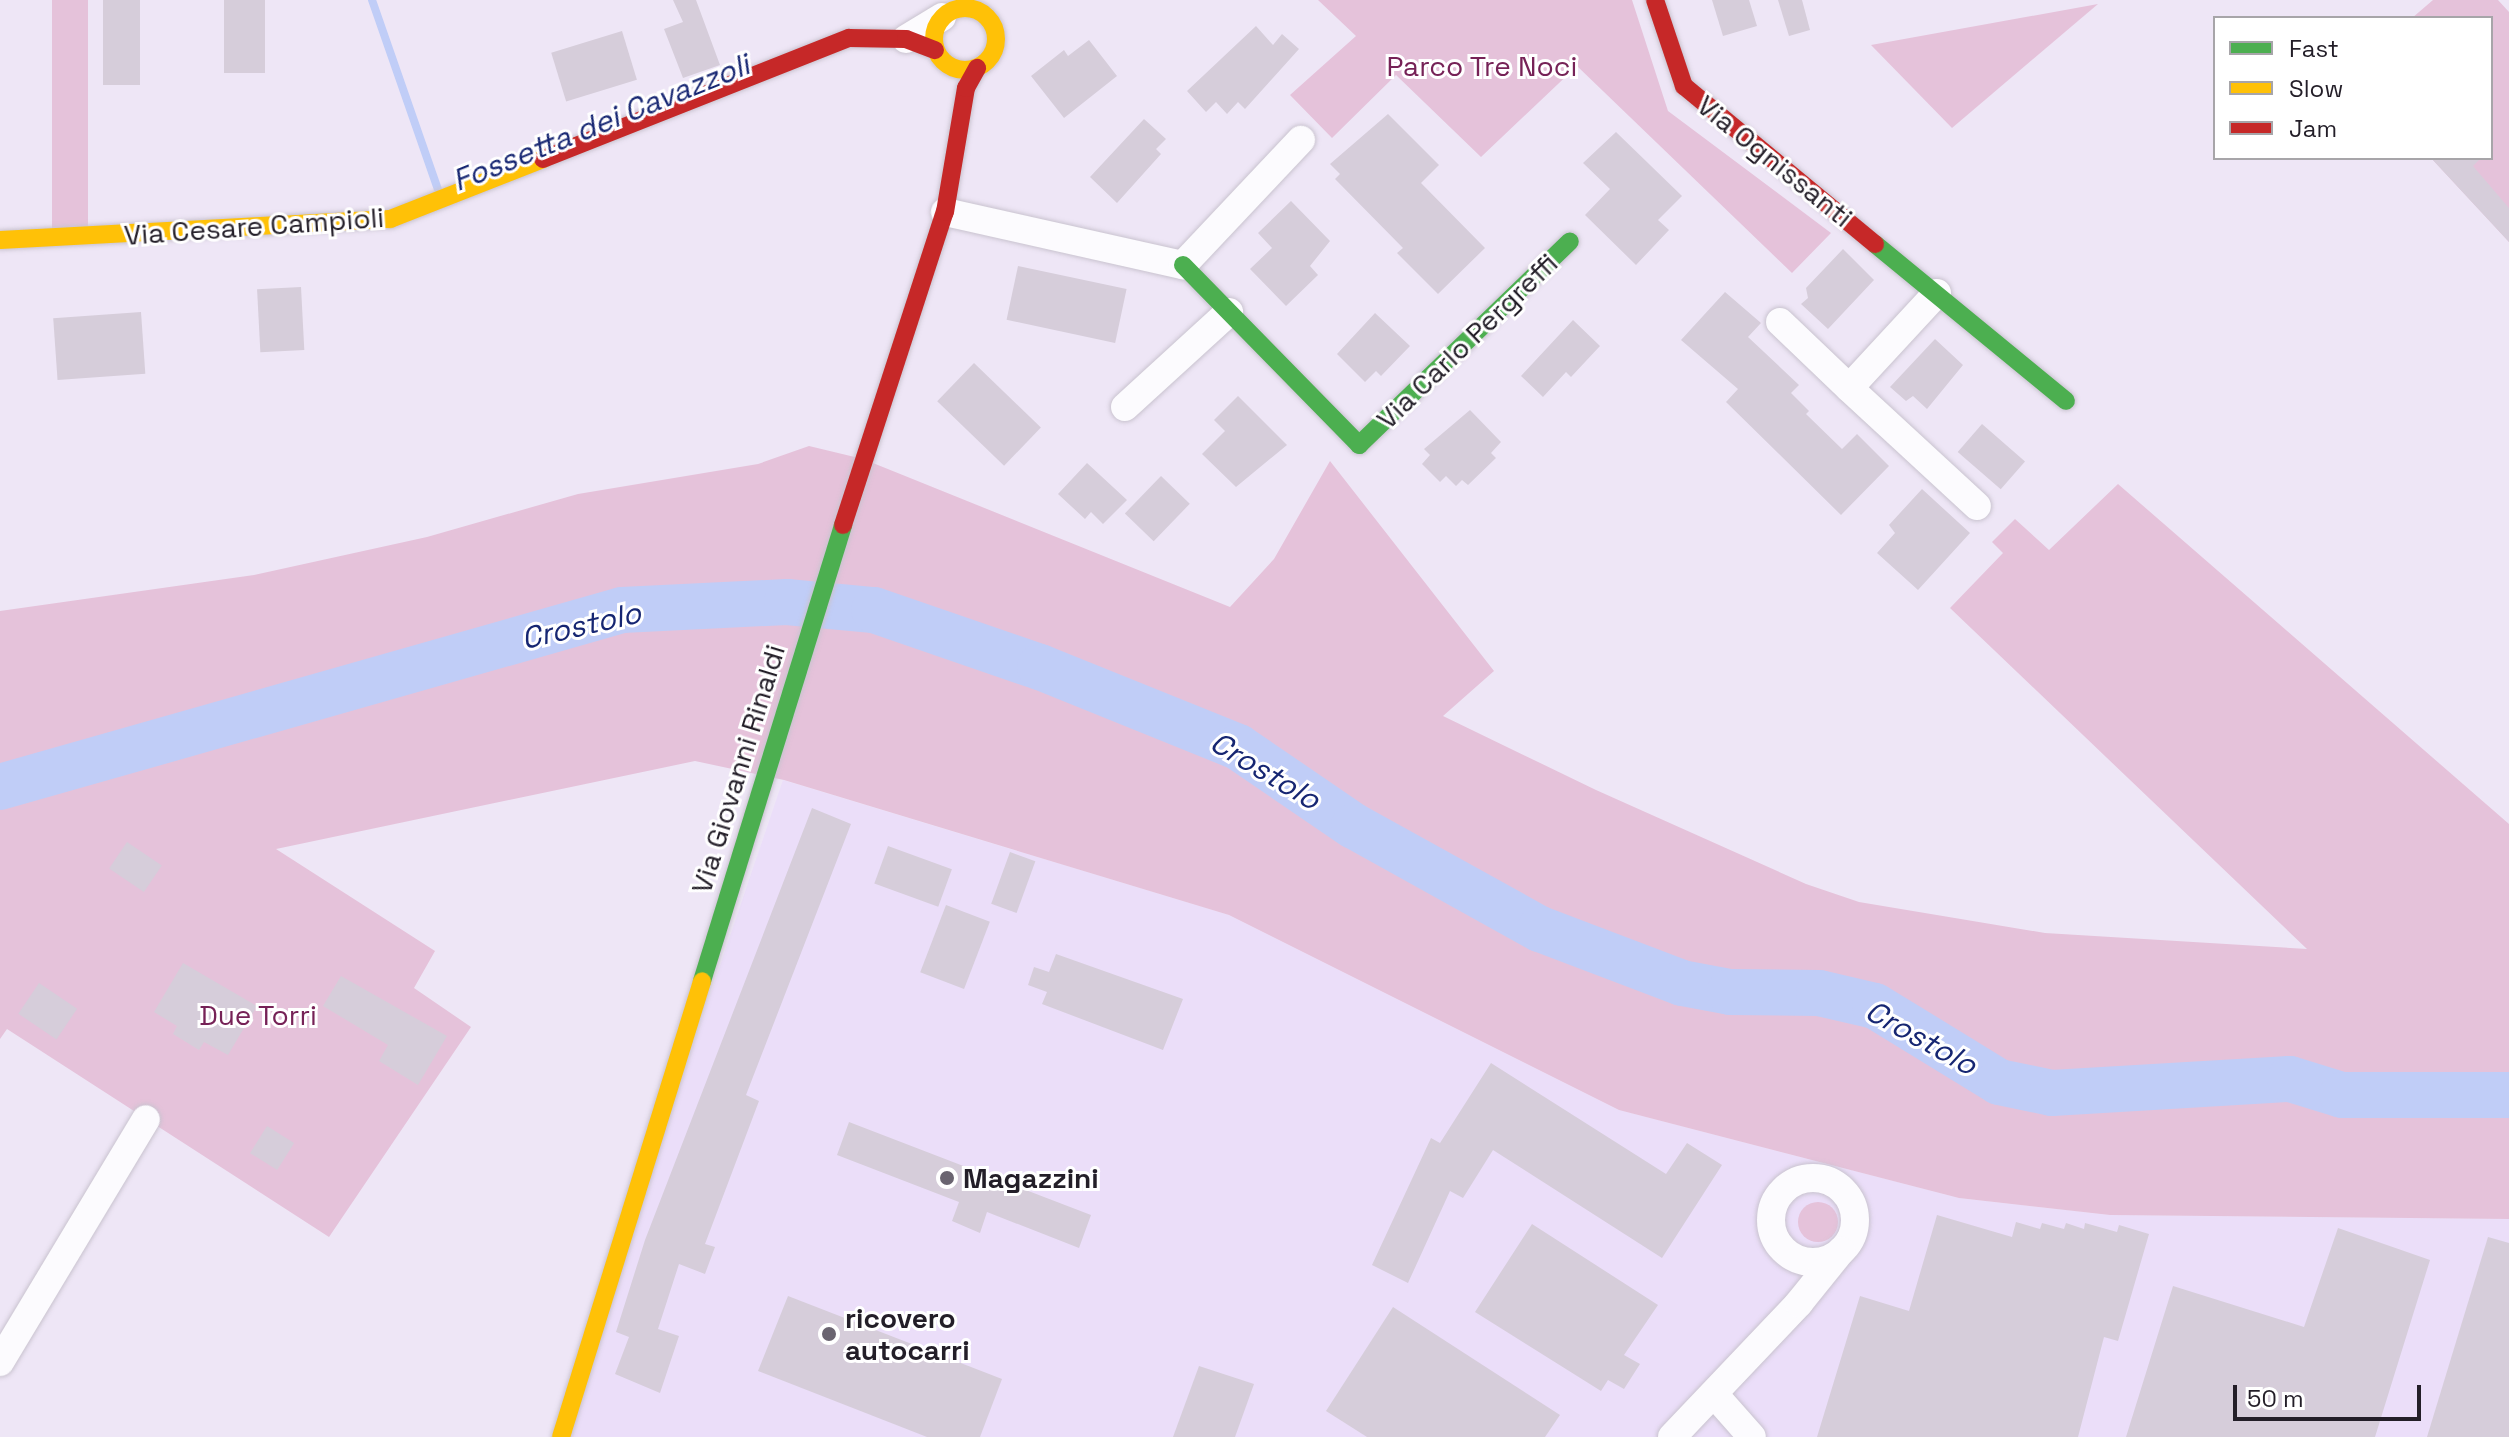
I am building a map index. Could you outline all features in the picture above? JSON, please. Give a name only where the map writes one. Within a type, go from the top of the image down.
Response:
[{"type":"street","points":[[960,117],[977,68],[995,47],[995,28],[1005,0]]},
{"type":"street","name":"Via Ognissanti","points":[[1655,0],[1684,86],[2066,401]]},
{"type":"street","points":[[906,39],[959,8],[982,12],[995,28]]},
{"type":"street","points":[[959,8],[933,37],[937,54],[956,87],[960,117]]},
{"type":"street","name":"Via Cesare Campioli","points":[[0,240],[390,219],[849,38],[906,39],[937,54]]},
{"type":"street","points":[[937,54],[957,69],[977,68]]},
{"type":"street","name":"Via Giovanni Rinaldi","points":[[561,1437],[844,521],[945,212],[958,158],[960,117]]},
{"type":"street","points":[[945,212],[1183,265],[1301,140]]},
{"type":"street","name":"Via Carlo Pergreffi","points":[[1183,265],[1359,445],[1570,241]]},
{"type":"street","points":[[1849,388],[1937,293]]},
{"type":"street","points":[[1125,407],[1229,312]]},
{"type":"street","points":[[1780,322],[1977,506]]},
{"type":"street","points":[[0,1362],[146,1119]]},
{"type":"street","points":[[1672,1437],[1799,1303],[1847,1245],[1855,1218],[1845,1192],[1834,1183],[1807,1178],[1782,1191],[1772,1217],[1779,1244],[1789,1254],[1800,1277],[1799,1303]]},
{"type":"street","points":[[1789,1254],[1826,1260],[1847,1245]]},
{"type":"street","points":[[1714,1394],[1752,1437]]},
{"type":"shaded area","points":[[783,780],[1229,915],[1619,1110],[1959,1198],[2110,1215],[2509,1219],[2509,1437],[560,1437]]},
{"type":"green space","points":[[52,0],[88,0],[88,239],[52,239]]},
{"type":"green space","name":"Parco Tre Noci","points":[[1318,0],[1632,0],[1668,111],[1831,233],[1792,273],[1577,66],[1481,157],[1396,75],[1332,138],[1290,95],[1356,36]]},
{"type":"green space","points":[[2433,0],[2498,0],[2509,12],[2509,242],[2433,160],[2493,160],[2493,16],[2414,16]]},
{"type":"green space","points":[[2098,4],[1952,128],[1871,45]]},
{"type":"green space","points":[[809,446],[863,459],[1230,607],[1274,559],[1330,461],[1494,671],[1443,716],[1596,790],[1806,884],[1859,902],[2045,933],[2307,949],[1950,608],[2003,553],[1992,542],[2015,519],[2049,550],[2118,484],[2509,824],[2509,1219],[2110,1215],[1959,1198],[1619,1110],[1229,915],[784,780],[695,761],[276,849],[435,951],[414,988],[471,1027],[329,1237],[7,1029],[0,1039],[0,611],[254,575],[427,537],[578,494],[758,464]]},
{"type":"green space","points":[[1818,1202],[1832,1208],[1838,1222],[1832,1236],[1818,1242],[1804,1236],[1798,1222],[1804,1208]]},
{"type":"building","points":[[103,0],[140,0],[140,85],[103,85]]},
{"type":"building","points":[[224,0],[265,0],[265,73],[224,73]]},
{"type":"building","points":[[673,0],[696,0],[720,65],[683,78],[664,29],[683,22]]},
{"type":"building","points":[[1712,0],[1749,0],[1757,26],[1723,36]]},
{"type":"building","points":[[1778,0],[1802,0],[1810,30],[1789,36]]},
{"type":"building","points":[[1256,26],[1273,45],[1282,34],[1299,49],[1245,109],[1238,102],[1227,114],[1216,102],[1206,112],[1187,91]]},
{"type":"building","points":[[622,31],[637,80],[566,101],[551,53]]},
{"type":"building","points":[[1089,40],[1117,76],[1064,118],[1031,76],[1064,50],[1068,56]]},
{"type":"building","points":[[1388,114],[1439,165],[1421,183],[1485,248],[1438,294],[1397,253],[1403,248],[1335,179],[1340,174],[1330,164]]},
{"type":"building","points":[[1144,119],[1166,139],[1156,149],[1161,154],[1117,203],[1090,177]]},
{"type":"building","points":[[1616,132],[1682,196],[1658,220],[1669,230],[1636,265],[1585,215],[1610,189],[1583,163]]},
{"type":"building","points":[[2433,160],[2479,160],[2473,166],[2509,208],[2509,242]]},
{"type":"building","points":[[1291,201],[1330,241],[1310,266],[1318,275],[1286,306],[1250,269],[1272,248],[1258,233]]},
{"type":"building","points":[[1843,249],[1874,280],[1828,329],[1801,304],[1808,298],[1806,288]]},
{"type":"building","points":[[1018,266],[1127,289],[1115,343],[1007,320]]},
{"type":"building","points":[[301,287],[304,350],[260,352],[257,289]]},
{"type":"building","points":[[1725,292],[1761,323],[1748,337],[1799,385],[1791,393],[1809,411],[1806,414],[1842,449],[1857,434],[1889,466],[1841,515],[1726,402],[1738,389],[1681,340]]},
{"type":"building","points":[[141,312],[145,374],[58,380],[53,318]]},
{"type":"building","points":[[1375,313],[1410,346],[1381,376],[1376,371],[1365,382],[1337,354]]},
{"type":"building","points":[[1573,320],[1600,346],[1571,377],[1566,372],[1543,397],[1521,376]]},
{"type":"building","points":[[1935,339],[1963,365],[1927,409],[1913,396],[1906,401],[1890,387]]},
{"type":"building","points":[[974,363],[1041,428],[1004,466],[937,401]]},
{"type":"building","points":[[1238,396],[1287,445],[1236,487],[1202,454],[1225,431],[1214,420]]},
{"type":"building","points":[[1470,410],[1501,442],[1491,453],[1496,458],[1468,485],[1462,480],[1456,486],[1446,476],[1440,482],[1422,464],[1430,455],[1424,449]]},
{"type":"building","points":[[1982,424],[2025,461],[2001,489],[1958,452]]},
{"type":"building","points":[[1087,463],[1127,500],[1103,524],[1091,512],[1085,519],[1058,494]]},
{"type":"building","points":[[1161,476],[1190,504],[1154,541],[1125,513]]},
{"type":"building","points":[[1922,489],[1970,533],[1918,590],[1877,553],[1895,533],[1889,525]]},
{"type":"building","points":[[812,808],[851,824],[746,1095],[759,1101],[705,1244],[715,1247],[705,1274],[679,1264],[658,1329],[679,1336],[660,1393],[615,1374],[629,1337],[616,1332],[645,1240]]},
{"type":"building","points":[[127,842],[162,865],[144,892],[109,869]]},
{"type":"building","points":[[888,846],[952,869],[938,907],[874,884]]},
{"type":"building","points":[[1010,852],[1035,861],[1017,913],[991,904]]},
{"type":"building","points":[[946,905],[990,922],[964,989],[920,972]]},
{"type":"building","points":[[1056,954],[1183,999],[1163,1050],[1042,1004],[1047,992],[1028,985],[1034,967],[1049,972]]},
{"type":"building","name":"Due Torri","points":[[183,963],[257,1006],[228,1055],[204,1042],[199,1050],[173,1034],[177,1026],[154,1012]]},
{"type":"building","points":[[341,976],[447,1036],[418,1085],[379,1061],[388,1045],[323,1006]]},
{"type":"building","points":[[39,983],[77,1009],[56,1039],[18,1014]]},
{"type":"building","points":[[1491,1063],[1666,1174],[1687,1143],[1722,1165],[1662,1258],[1493,1150],[1463,1198],[1450,1191],[1408,1283],[1372,1265],[1431,1138],[1440,1143]]},
{"type":"building","name":"Magazzini","points":[[849,1122],[1091,1215],[1079,1248],[987,1212],[980,1233],[952,1221],[959,1202],[837,1155]]},
{"type":"building","points":[[267,1126],[294,1143],[277,1170],[250,1153]]},
{"type":"building","points":[[1937,1215],[2012,1237],[2016,1222],[2040,1229],[2042,1223],[2064,1229],[2066,1223],[2084,1229],[2085,1223],[2117,1232],[2119,1225],[2149,1234],[2118,1341],[2104,1337],[2078,1437],[1817,1437],[1860,1296],[1909,1311]]},
{"type":"building","points":[[1532,1224],[1658,1305],[1624,1355],[1640,1364],[1624,1389],[1608,1380],[1601,1391],[1475,1312]]},
{"type":"building","points":[[2338,1228],[2430,1260],[2375,1437],[2126,1437],[2173,1286],[2304,1327]]},
{"type":"building","points":[[2488,1237],[2509,1243],[2509,1437],[2427,1437]]},
{"type":"building","name":"ricovero autocarri","points":[[788,1296],[1002,1379],[980,1437],[927,1437],[758,1371]]},
{"type":"building","points":[[1393,1307],[1560,1415],[1545,1437],[1367,1437],[1326,1411]]},
{"type":"building","points":[[1199,1366],[1254,1384],[1235,1437],[1173,1437]]},
{"type":"waterway","name":"Fossetta dei Cavazzoli","points":[[372,0],[438,189]]},
{"type":"waterway","name":"Crostolo","points":[[0,787],[622,610],[787,602],[874,610],[1040,667],[1238,747],[1354,826],[1540,929],[1682,983],[1730,992],[1819,993],[1875,1006],[1999,1082],[2052,1093],[2290,1079],[2342,1095],[2509,1095]]},
{"type":"traffic: fast","points":[[1183,265],[1359,445],[1570,241]]},
{"type":"traffic: fast","points":[[1875,244],[2066,401]]},
{"type":"traffic: fast","points":[[702,981],[843,525]]},
{"type":"traffic: slow","points":[[959,8],[971,8],[987,17],[994,27],[996,39],[994,51],[987,61],[971,70],[959,70],[939,56],[934,45],[934,33],[948,13],[959,8]]},
{"type":"traffic: slow","points":[[0,240],[390,219],[543,159]]},
{"type":"traffic: slow","points":[[561,1437],[702,981]]},
{"type":"traffic: jam","points":[[1655,0],[1684,86],[1875,244]]},
{"type":"traffic: jam","points":[[543,159],[849,38],[906,39],[935,50]]},
{"type":"traffic: jam","points":[[843,525],[945,212],[966,88],[977,68]]},
{"type":"place","name":"Magazzini","points":[[947,1178]]},
{"type":"place","name":"ricovero autocarri","points":[[829,1334]]}]
